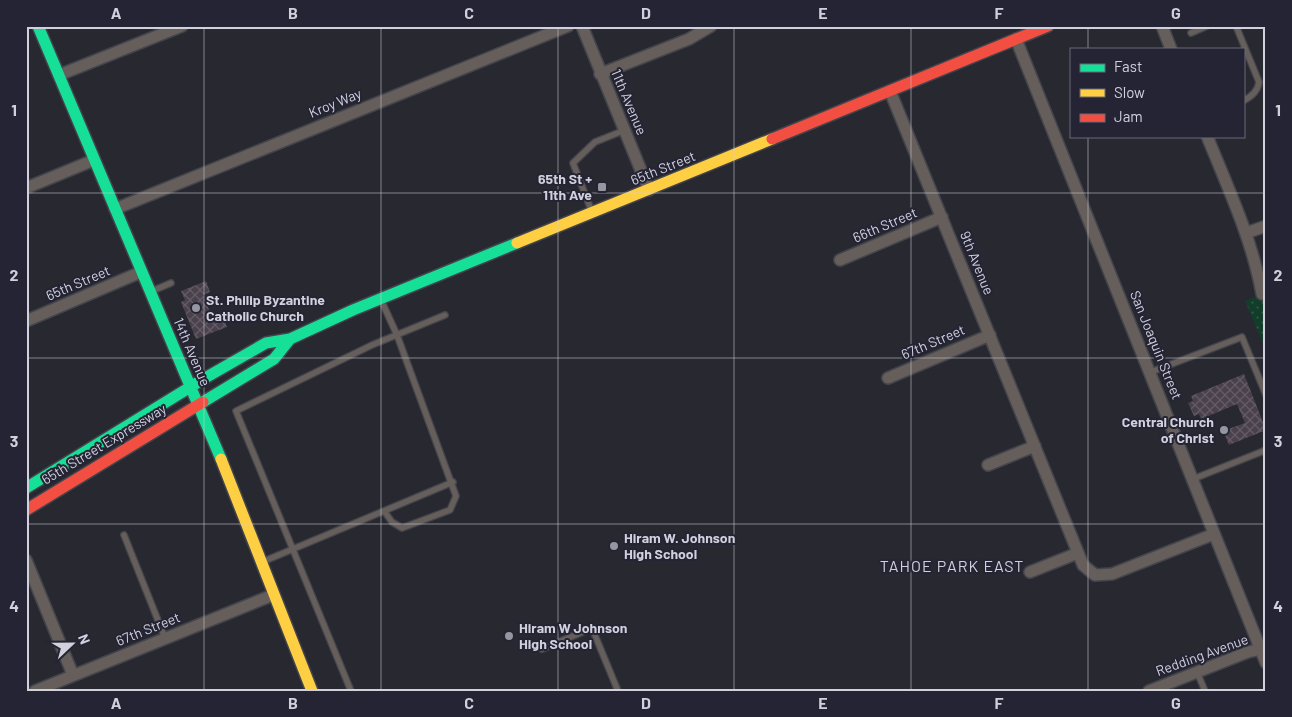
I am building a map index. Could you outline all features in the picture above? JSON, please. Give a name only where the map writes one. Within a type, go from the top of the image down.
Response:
[{"type":"main road","name":"14th Avenue","points":[[38,26],[198,405],[312,691]]},
{"type":"main road","name":"65th Street","points":[[190,387],[253,346],[290,339],[353,310],[1048,26]]},
{"type":"main road","name":"65th Street","points":[[198,405],[274,359],[290,339]]},
{"type":"main road","name":"65th Street Expressway","points":[[26,488],[190,387]]},
{"type":"main road","name":"65th Street Expressway","points":[[26,510],[198,405]]},
{"type":"street","points":[[59,75],[182,26]]},
{"type":"street","name":"Kroy Way","points":[[115,209],[568,26]]},
{"type":"street","name":"11th Avenue","points":[[582,26],[649,190]]},
{"type":"street","points":[[600,74],[689,39],[711,26]]},
{"type":"street","points":[[1162,26],[1171,48]]},
{"type":"street","name":"San Joaquin Street","points":[[1016,39],[1151,372],[1214,534],[1263,649],[1266,663]]},
{"type":"street","name":"9th Avenue","points":[[890,91],[1078,553],[1088,571],[1102,576],[1214,534]]},
{"type":"street","points":[[1208,138],[1246,233],[1257,267],[1262,294]]},
{"type":"street","points":[[26,188],[94,160]]},
{"type":"street","name":"66th Street","points":[[840,260],[942,217]]},
{"type":"street","points":[[1246,233],[1266,226]]},
{"type":"street","name":"65th Street","points":[[26,321],[141,272]]},
{"type":"street","name":"67th Street","points":[[888,378],[990,335]]},
{"type":"street","points":[[988,465],[1035,446]]},
{"type":"street","points":[[1030,572],[1078,553]]},
{"type":"street","points":[[26,560],[73,675]]},
{"type":"street","name":"67th Street","points":[[34,691],[273,595]]},
{"type":"street","name":"Redding Avenue","points":[[1149,691],[1248,652],[1263,649]]},
{"type":"lane","points":[[1191,33],[1207,26]]},
{"type":"lane","points":[[1236,26],[1259,82],[1259,88],[1244,100]]},
{"type":"lane","points":[[592,213],[572,163],[595,142],[625,130]]},
{"type":"lane","points":[[150,292],[171,283]]},
{"type":"lane","points":[[382,302],[397,335],[453,482],[456,496],[450,510],[402,528],[392,522],[384,511]]},
{"type":"lane","points":[[351,691],[294,548],[236,411],[372,345],[445,316]]},
{"type":"lane","points":[[1151,372],[1242,337],[1266,395]]},
{"type":"lane","points":[[1193,479],[1266,450]]},
{"type":"lane","points":[[260,563],[453,482]]},
{"type":"lane","points":[[124,535],[165,638]]},
{"type":"lane","points":[[542,649],[592,628],[618,691]]},
{"type":"lane","points":[[1197,672],[1205,691]]},
{"type":"green space","points":[[1266,292],[1266,350],[1245,301]]},
{"type":"building","name":"St. Philip Byzantine Catholic Church","points":[[206,281],[210,292],[203,295],[212,317],[221,313],[227,327],[196,339],[181,302],[185,300],[181,291]]},
{"type":"building","points":[[1244,374],[1266,430],[1229,445],[1223,431],[1245,423],[1237,404],[1201,419],[1199,414],[1194,416],[1188,403],[1193,401],[1191,396]]},
{"type":"traffic: fast","points":[[38,26],[221,459]]},
{"type":"traffic: fast","points":[[26,488],[205,378],[266,343],[290,339],[353,310],[517,243]]},
{"type":"traffic: fast","points":[[203,402],[274,359],[290,339]]},
{"type":"traffic: slow","points":[[517,243],[772,139]]},
{"type":"traffic: slow","points":[[221,459],[312,691]]},
{"type":"traffic: jam","points":[[772,139],[1048,26]]},
{"type":"traffic: jam","points":[[26,510],[203,402]]},
{"type":"place","name":"65th St + 11th Ave","points":[[602,187]]},
{"type":"place","name":"St. Philip Byzantine Catholic Church","points":[[196,308]]},
{"type":"place","name":"Central Church of Christ","points":[[1224,430]]},
{"type":"place","name":"Hiram W. Johnson High School","points":[[614,546]]},
{"type":"place","name":"Hiram W Johnson High School","points":[[509,636]]},
{"type":"district","name":"TAHOE PARK EAST","points":[[952,566]]}]
